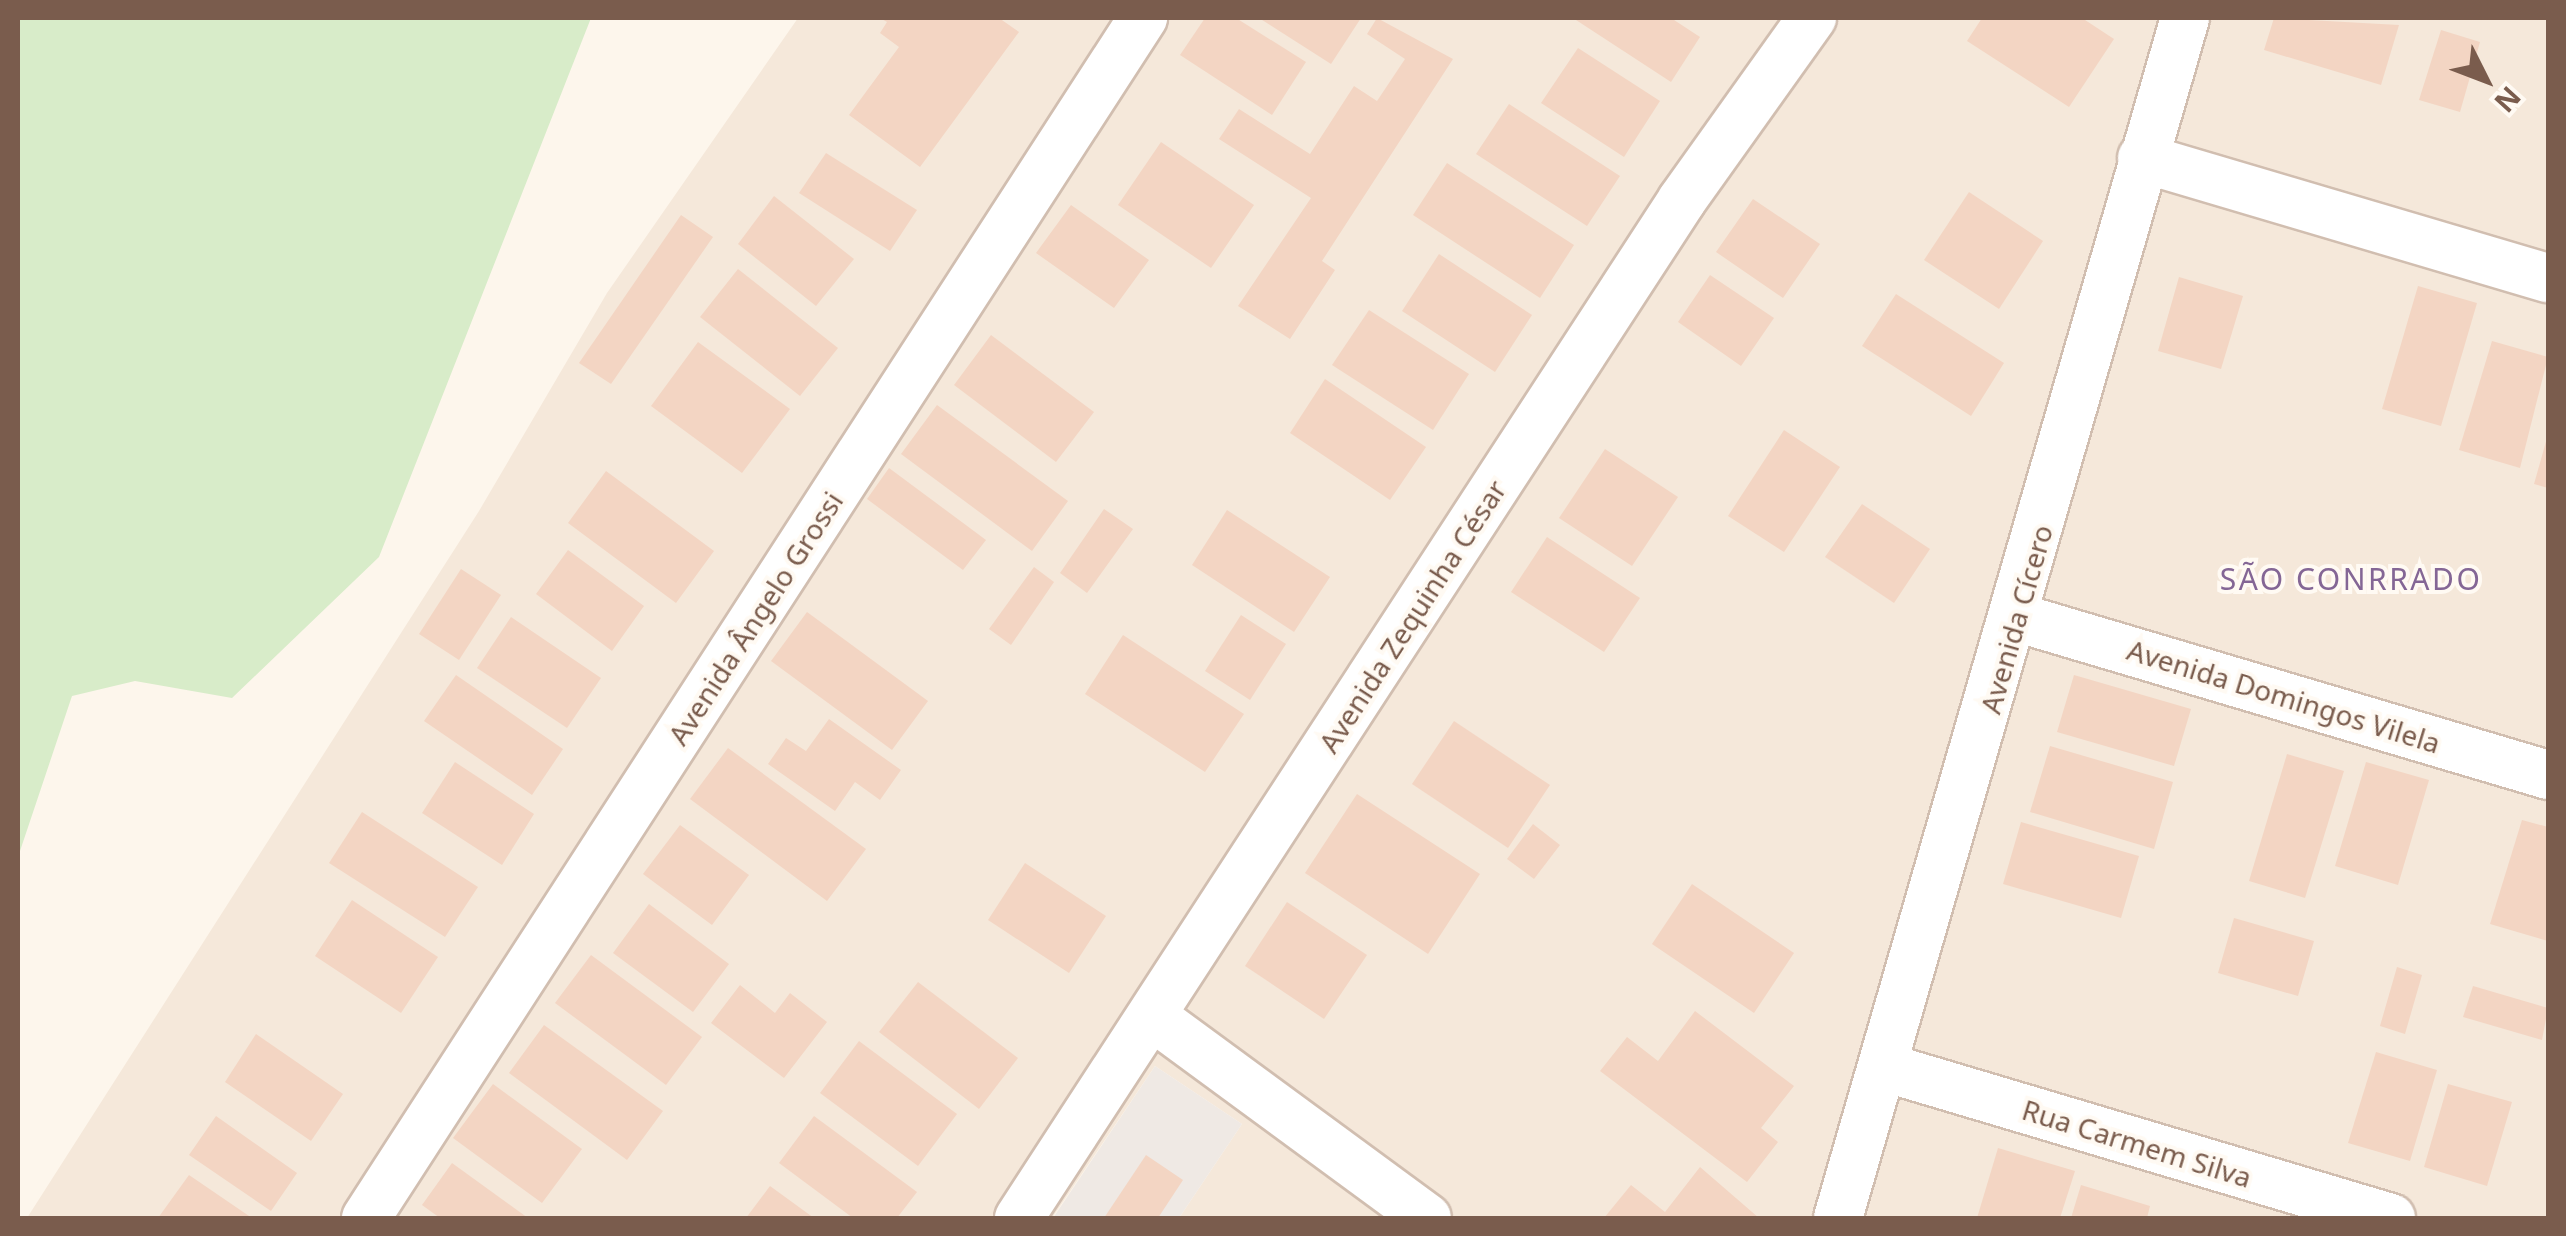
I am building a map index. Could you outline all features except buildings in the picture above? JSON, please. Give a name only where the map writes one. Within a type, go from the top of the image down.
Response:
[{"type":"street","name":"Avenida Ângelo Grossi","points":[[366,1218],[1143,18]]},
{"type":"street","name":"Avenida Zequinha César","points":[[1019,1218],[1682,200],[1812,18]]},
{"type":"street","name":"Avenida Cícero","points":[[1838,1218],[2018,618],[2142,158],[2184,18]]},
{"type":"street","points":[[2142,158],[2548,278]]},
{"type":"street","name":"Avenida Domingos Vilela","points":[[2018,618],[2548,775]]},
{"type":"street","points":[[1152,1016],[1427,1218]]},
{"type":"street","name":"Rua Carmem Silva","points":[[1884,1066],[2391,1218]]},
{"type":"shaded area","points":[[798,18],[2548,18],[2548,1218],[1179,1218],[1242,1124],[1155,1066],[1052,1218],[27,1218],[479,511],[607,293]]},
{"type":"shaded area","points":[[1155,1066],[1242,1124],[1179,1218],[1053,1218]]},
{"type":"green space","points":[[18,18],[591,18],[379,557],[232,698],[135,681],[72,696],[18,857]]},
{"type":"district","name":"SÃO CONRRADO","points":[[2351,579]]}]
